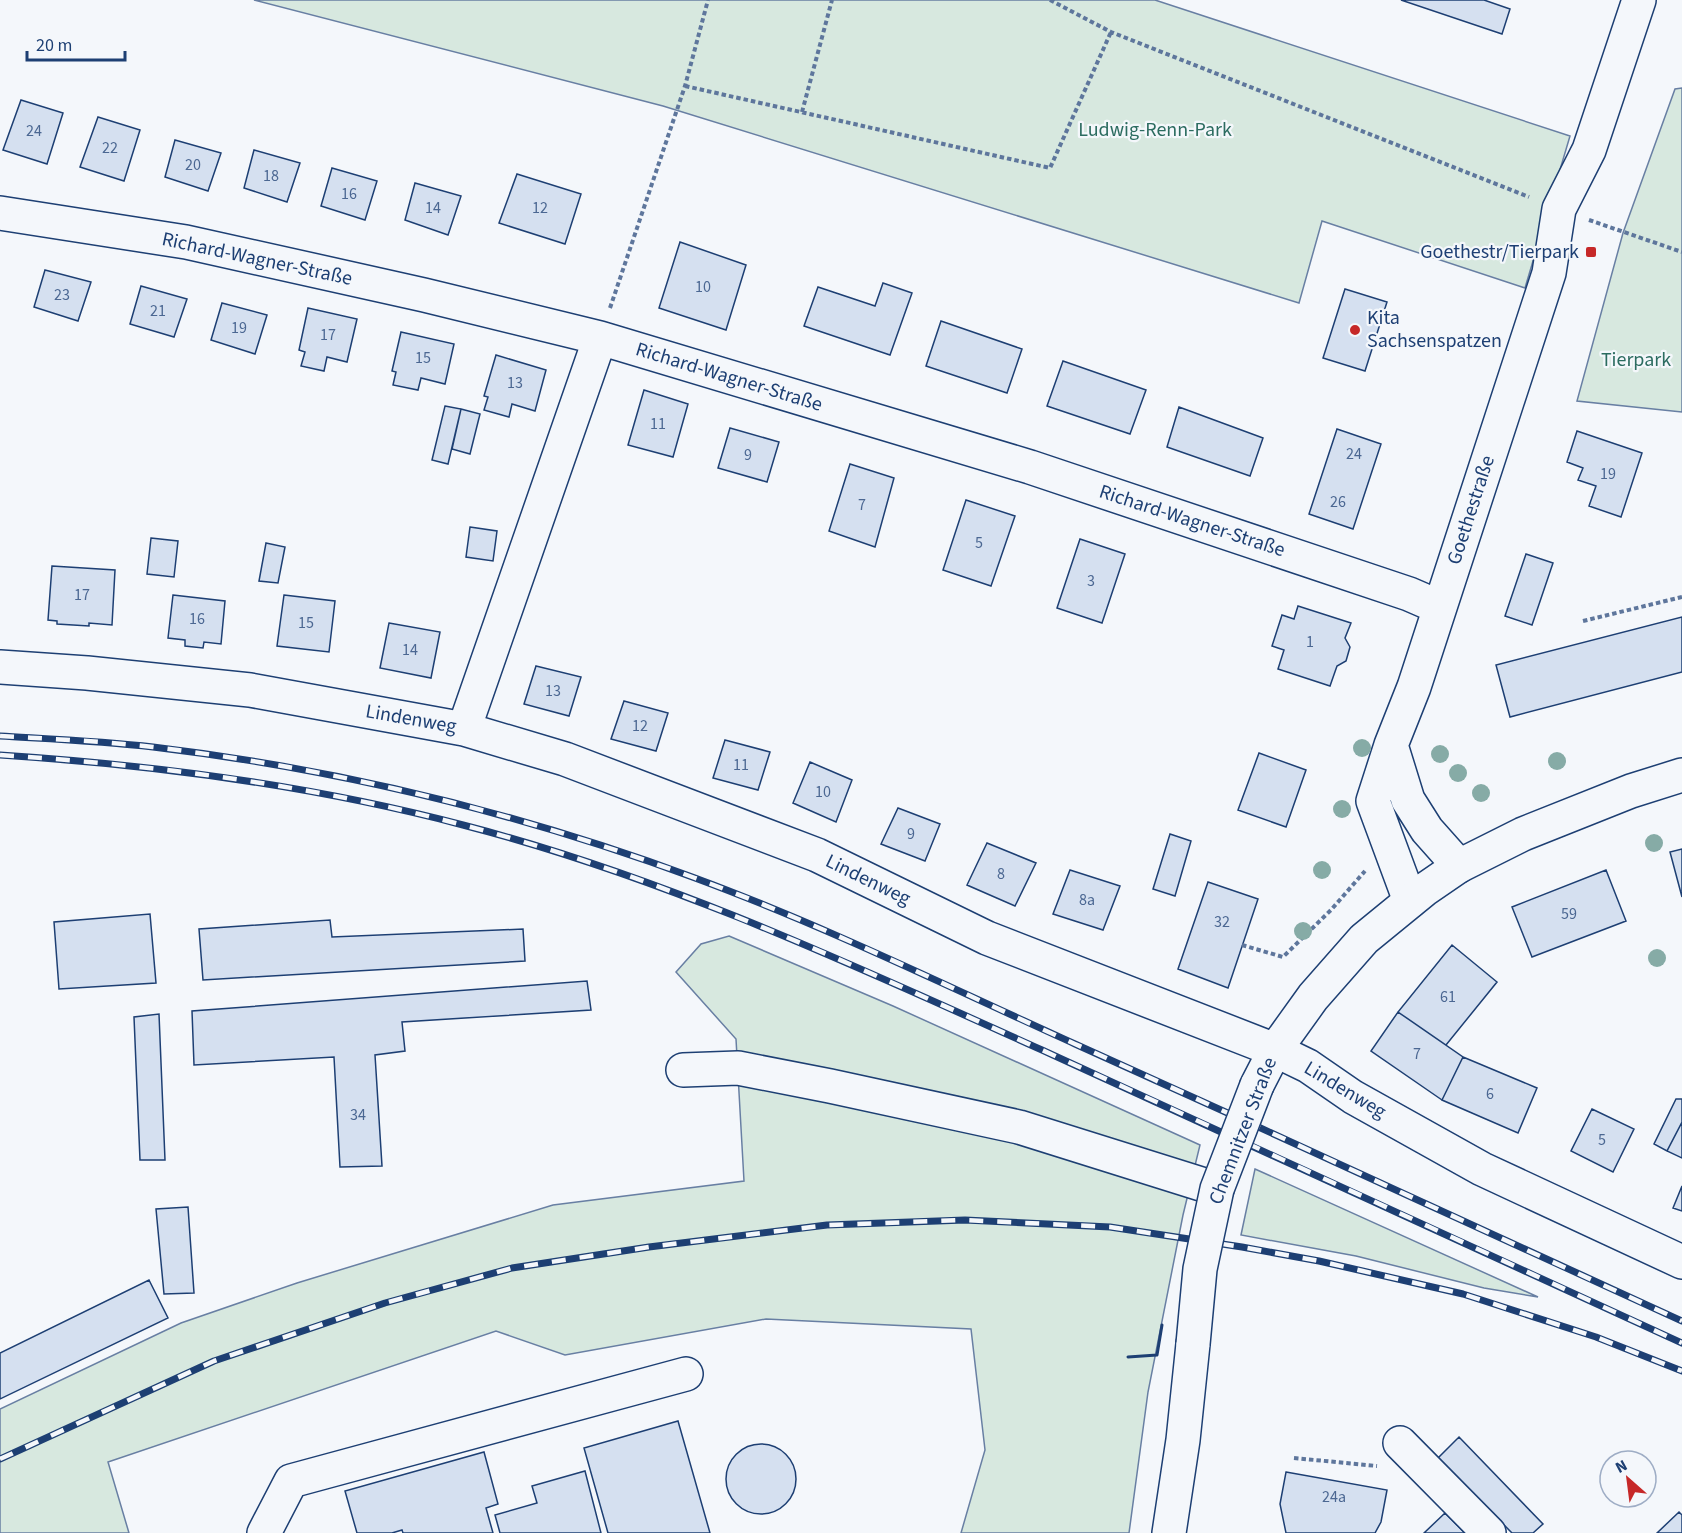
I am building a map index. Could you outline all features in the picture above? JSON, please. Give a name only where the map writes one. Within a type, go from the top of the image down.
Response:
[{"type":"street","name":"Goethestraße","points":[[1410,901],[1373,801],[1391,745],[1414,687],[1639,0]]},
{"type":"street","name":"Richard-Wagner-Straße","points":[[0,213],[186,242],[424,295],[600,338],[1030,467],[1409,594],[1440,607]]},
{"type":"street","points":[[464,729],[600,338]]},
{"type":"street","name":"Lindenweg","points":[[0,667],[250,690],[464,729],[565,759],[817,855],[987,938],[1275,1050],[1308,1066],[1353,1097],[1482,1169],[1682,1262]]},
{"type":"street","points":[[1391,745],[1408,800],[1427,830],[1459,866]]},
{"type":"street","name":"Chemnitzer Straße","points":[[1169,1533],[1183,1440],[1200,1269],[1217,1189],[1257,1085],[1275,1050],[1314,997],[1364,939],[1410,901],[1459,866],[1523,834],[1566,816],[1631,791],[1682,775]]},
{"type":"street","points":[[683,1070],[738,1068],[1019,1127],[1217,1189]]},
{"type":"street","points":[[264,1533],[291,1481],[686,1374]]},
{"type":"street","points":[[1400,1443],[1488,1533]]},
{"type":"path","points":[[600,338],[685,86],[708,0]]},
{"type":"path","points":[[802,112],[832,0]]},
{"type":"path","points":[[1050,0],[1111,33],[1623,233],[1682,252]]},
{"type":"path","points":[[685,86],[1050,168],[1111,33]]},
{"type":"path","points":[[1583,621],[1682,597]]},
{"type":"path","points":[[1242,945],[1283,957],[1331,910],[1366,869]]},
{"type":"path","points":[[1294,1458],[1426,1470]]},
{"type":"green space","name":"Ludwig-Renn-Park","points":[[254,0],[1155,0],[1570,136],[1525,288],[1322,221],[1299,303],[663,106]]},
{"type":"green space","name":"Tierpark","points":[[1682,88],[1682,412],[1577,401],[1623,233],[1675,89]]},
{"type":"green space","points":[[729,936],[893,1006],[1200,1145],[1183,1215],[1148,1392],[1129,1533],[961,1533],[985,1450],[971,1329],[766,1319],[565,1355],[496,1331],[108,1462],[129,1533],[0,1533],[0,1409],[181,1323],[297,1283],[553,1205],[744,1181],[736,1039],[676,972],[701,944]]},
{"type":"green space","points":[[1255,1169],[1538,1297],[1484,1288],[1356,1256],[1241,1235]]},
{"type":"building","points":[[1401,0],[1484,0],[1510,9],[1502,34]]},
{"type":"building","points":[[21,100],[63,113],[47,164],[3,150]]},
{"type":"building","points":[[98,117],[140,130],[124,181],[80,167]]},
{"type":"building","points":[[175,140],[221,153],[208,191],[165,177]]},
{"type":"building","points":[[254,150],[300,163],[287,202],[244,188]]},
{"type":"building","points":[[332,168],[377,181],[365,220],[321,206]]},
{"type":"building","points":[[517,174],[581,194],[565,244],[499,223]]},
{"type":"building","points":[[415,183],[461,196],[448,235],[405,220]]},
{"type":"building","points":[[680,242],[746,265],[726,330],[659,308]]},
{"type":"building","points":[[45,270],[91,282],[78,321],[34,307]]},
{"type":"building","points":[[883,283],[912,293],[890,355],[804,326],[818,287],[875,306]]},
{"type":"building","points":[[141,286],[187,299],[174,337],[130,324]]},
{"type":"building","name":"Kita Sachsenspatzen","points":[[1345,289],[1387,302],[1365,371],[1323,358]]},
{"type":"building","points":[[222,303],[267,315],[255,354],[211,340]]},
{"type":"building","points":[[308,308],[357,319],[347,362],[327,357],[324,371],[301,366],[305,352],[299,350]]},
{"type":"building","points":[[941,321],[1022,349],[1007,393],[926,366]]},
{"type":"building","points":[[401,332],[454,344],[445,384],[421,378],[418,390],[393,385],[396,372],[392,371]]},
{"type":"building","points":[[496,355],[546,370],[535,411],[512,404],[509,417],[484,410],[488,397],[484,396]]},
{"type":"building","points":[[1063,361],[1146,390],[1130,434],[1047,406]]},
{"type":"building","points":[[644,390],[688,404],[673,457],[628,445]]},
{"type":"building","points":[[445,406],[461,409],[448,464],[432,460]]},
{"type":"building","points":[[1179,407],[1263,438],[1250,476],[1167,447]]},
{"type":"building","points":[[461,409],[480,414],[470,454],[452,449]]},
{"type":"building","points":[[730,428],[779,442],[767,482],[718,468]]},
{"type":"building","points":[[1337,429],[1381,444],[1353,529],[1309,514]]},
{"type":"building","points":[[1577,431],[1642,453],[1621,517],[1589,506],[1596,486],[1578,480],[1583,468],[1567,462]]},
{"type":"building","points":[[850,464],[894,478],[875,547],[829,531]]},
{"type":"building","points":[[966,500],[1015,516],[991,586],[943,570]]},
{"type":"building","points":[[470,527],[497,531],[493,561],[466,557]]},
{"type":"building","points":[[151,538],[178,541],[174,577],[147,574]]},
{"type":"building","points":[[1080,539],[1125,554],[1102,623],[1057,608]]},
{"type":"building","points":[[266,543],[285,547],[278,583],[259,581]]},
{"type":"building","points":[[1526,554],[1553,563],[1532,625],[1505,616]]},
{"type":"building","points":[[52,566],[115,570],[112,625],[57,624],[57,621],[48,620]]},
{"type":"building","points":[[173,595],[225,601],[221,644],[204,642],[203,648],[185,646],[185,640],[168,638]]},
{"type":"building","points":[[284,595],[335,601],[329,652],[277,646]]},
{"type":"building","points":[[1298,606],[1351,623],[1345,638],[1350,647],[1346,661],[1337,666],[1330,686],[1278,669],[1284,650],[1272,646],[1282,615],[1294,619]]},
{"type":"building","points":[[1682,617],[1682,672],[1510,717],[1496,665]]},
{"type":"building","points":[[389,623],[440,632],[431,678],[380,668]]},
{"type":"building","points":[[536,666],[581,677],[569,716],[524,704]]},
{"type":"building","points":[[624,701],[668,713],[656,751],[611,739]]},
{"type":"building","points":[[725,740],[770,752],[758,790],[713,778]]},
{"type":"building","points":[[1259,753],[1306,770],[1286,827],[1238,810]]},
{"type":"building","points":[[810,762],[852,780],[836,822],[793,803]]},
{"type":"building","points":[[898,808],[940,824],[925,861],[881,844]]},
{"type":"building","points":[[1170,834],[1191,841],[1175,896],[1153,889]]},
{"type":"building","points":[[987,843],[1036,863],[1015,906],[967,885]]},
{"type":"building","points":[[1682,849],[1682,897],[1670,852]]},
{"type":"building","points":[[1070,870],[1120,886],[1103,930],[1053,914]]},
{"type":"building","points":[[1606,870],[1626,921],[1532,957],[1512,907]]},
{"type":"building","points":[[1208,882],[1258,899],[1228,988],[1178,969]]},
{"type":"building","points":[[150,914],[156,983],[59,989],[54,922]]},
{"type":"building","points":[[330,920],[332,937],[523,929],[525,961],[203,980],[199,929]]},
{"type":"building","points":[[1452,945],[1497,982],[1446,1045],[1398,1012]]},
{"type":"building","points":[[587,981],[591,1010],[402,1022],[405,1051],[375,1055],[382,1166],[340,1167],[334,1057],[194,1065],[192,1011]]},
{"type":"building","points":[[1398,1012],[1463,1057],[1442,1100],[1371,1051]]},
{"type":"building","points":[[159,1014],[165,1160],[140,1160],[134,1017]]},
{"type":"building","points":[[1463,1057],[1537,1088],[1518,1133],[1442,1100]]},
{"type":"building","points":[[1676,1099],[1682,1099],[1682,1122],[1667,1151],[1654,1144]]},
{"type":"building","points":[[1592,1109],[1634,1129],[1613,1172],[1571,1151]]},
{"type":"building","points":[[1682,1122],[1682,1158],[1667,1151]]},
{"type":"building","points":[[1682,1186],[1682,1211],[1673,1208]]},
{"type":"building","points":[[188,1207],[194,1293],[164,1294],[156,1209]]},
{"type":"building","points":[[149,1280],[168,1318],[0,1399],[0,1353]]},
{"type":"building","points":[[678,1421],[710,1533],[608,1533],[584,1448]]},
{"type":"building","points":[[1459,1437],[1543,1524],[1533,1533],[1512,1533],[1438,1458]]},
{"type":"building","points":[[761,1444],[774,1447],[786,1454],[793,1466],[796,1479],[793,1492],[786,1504],[774,1511],[761,1514],[748,1511],[736,1504],[729,1492],[726,1479],[729,1466],[736,1454],[748,1447]]},
{"type":"building","points":[[484,1452],[498,1504],[486,1508],[493,1533],[403,1533],[402,1530],[392,1533],[357,1533],[345,1491]]},
{"type":"building","points":[[585,1471],[601,1533],[500,1533],[495,1515],[537,1503],[532,1486]]},
{"type":"building","points":[[1286,1472],[1387,1490],[1381,1522],[1375,1533],[1286,1533],[1280,1504]]},
{"type":"building","points":[[1679,1512],[1682,1515],[1682,1533],[1657,1533]]},
{"type":"building","points":[[1445,1513],[1465,1533],[1424,1533]]},
{"type":"railway","points":[[0,736],[153,747],[222,756],[360,781],[495,814],[629,855],[792,916],[1682,1321]]},
{"type":"railway","points":[[0,755],[175,771],[291,788],[463,825],[612,870],[757,925],[900,986],[1682,1343]]},
{"type":"railway","points":[[0,1459],[214,1361],[385,1303],[512,1268],[649,1247],[827,1225],[965,1220],[1110,1227],[1242,1247],[1319,1261],[1463,1294],[1596,1337],[1682,1371]]},
{"type":"wall","points":[[1128,1357],[1157,1355],[1162,1325]]},
{"type":"place","name":"Goethestr/Tierpark","points":[[1591,252]]},
{"type":"place","name":"Kita Sachsenspatzen","points":[[1355,330]]}]
